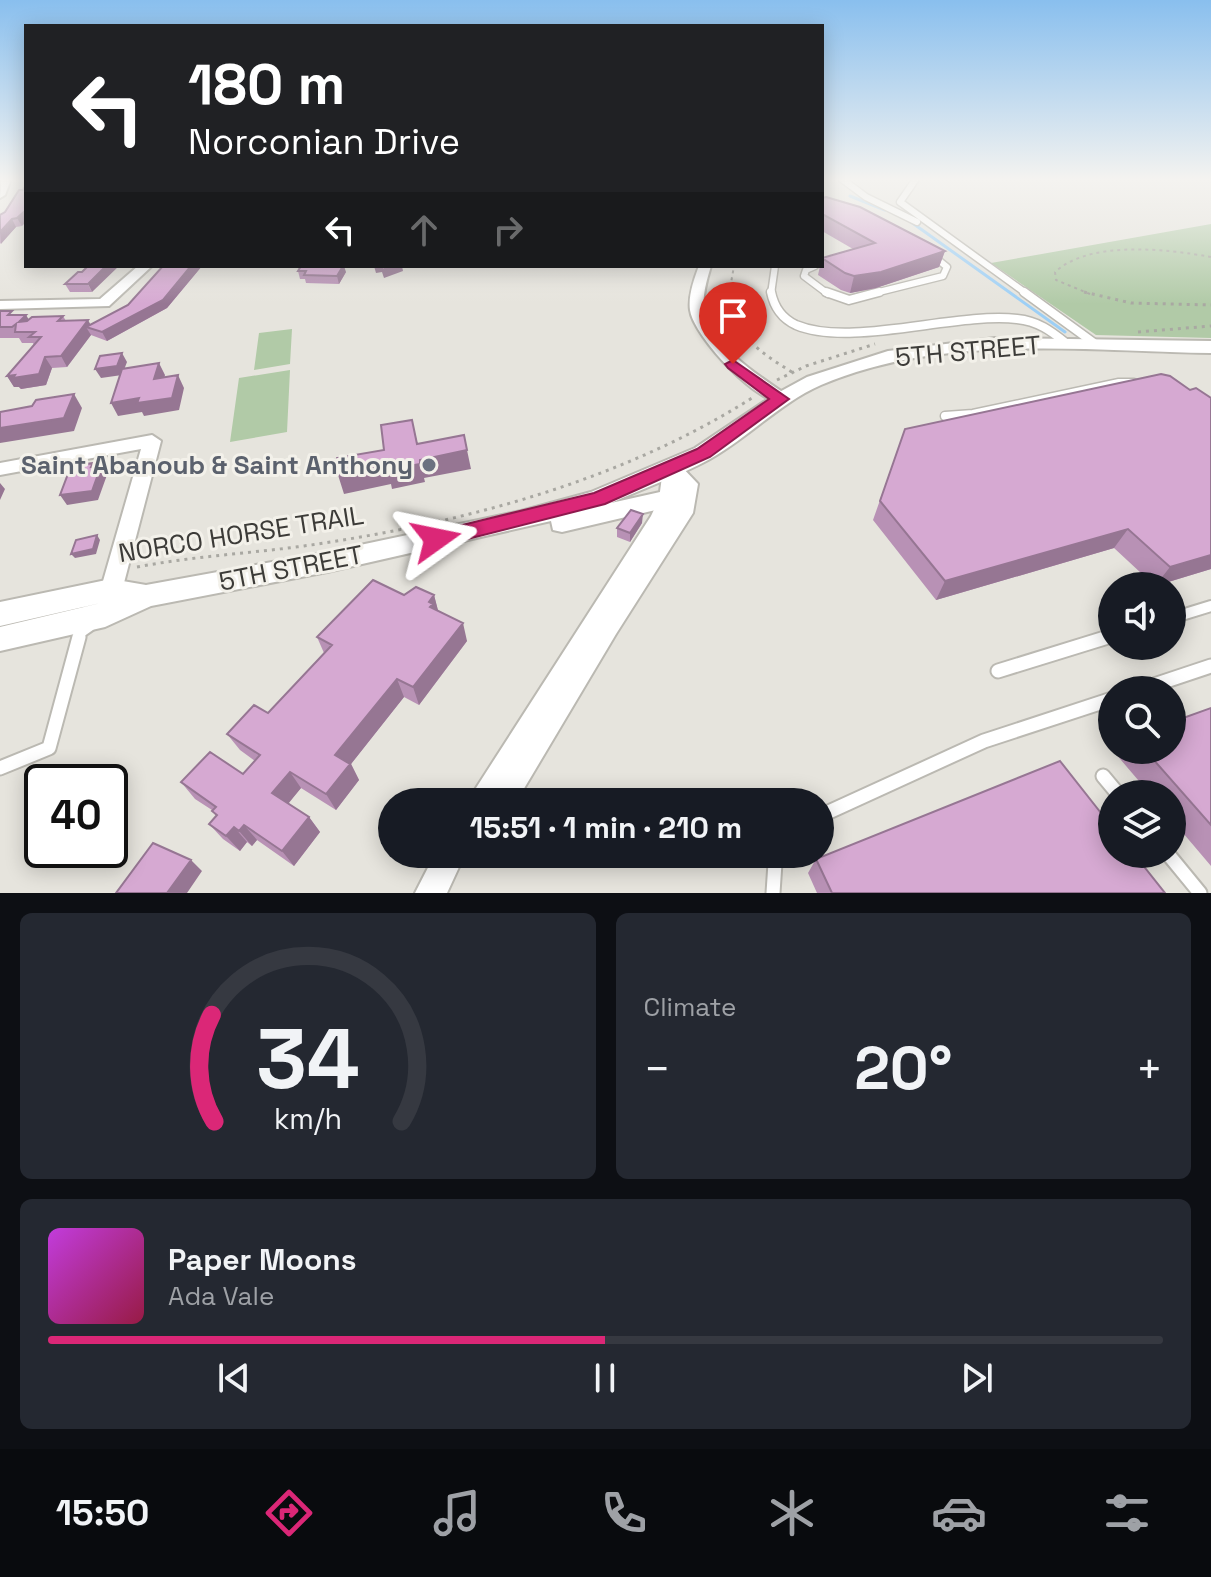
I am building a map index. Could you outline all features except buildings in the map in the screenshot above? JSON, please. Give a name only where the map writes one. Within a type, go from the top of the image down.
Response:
[{"type":"street","points":[[0,305],[104,303],[144,268]]},
{"type":"street","points":[[705,268],[697,311],[711,336],[733,364],[773,394]]},
{"type":"street","name":"5TH STREET","points":[[0,614],[110,592],[146,596],[327,562],[491,527],[598,499],[703,453],[773,394],[888,357],[961,346],[1094,343],[1211,347]]},
{"type":"street","points":[[0,469],[152,441],[110,592]]},
{"type":"street","points":[[490,788],[555,690],[669,499],[672,469]]},
{"type":"street","points":[[509,788],[686,508],[688,484],[672,469]]},
{"type":"street","points":[[491,527],[521,533],[669,499]]},
{"type":"street","name":"5TH STREET","points":[[0,639],[110,592]]},
{"type":"lane","points":[[915,221],[980,262]]},
{"type":"lane","points":[[925,221],[1094,343]]},
{"type":"lane","points":[[810,268],[804,276],[810,282],[838,299],[861,299],[943,276],[947,267],[927,252]]},
{"type":"lane","points":[[774,268],[768,289],[776,308],[790,321],[808,330],[842,332],[1017,319],[1045,326],[1066,343]]},
{"type":"lane","points":[[945,416],[973,414],[1119,383],[1150,384]]},
{"type":"lane","points":[[0,768],[49,748],[80,633],[110,592]]},
{"type":"lane","points":[[1186,614],[1211,606]]},
{"type":"lane","points":[[998,671],[1098,640]]},
{"type":"lane","points":[[1181,676],[1211,666]]},
{"type":"lane","points":[[834,810],[984,741],[1098,704]]},
{"type":"lane","points":[[1103,776],[1106,780]]},
{"type":"lane","points":[[773,893],[775,868]]},
{"type":"lane","points":[[1179,868],[1200,893]]},
{"type":"path","points":[[1211,255],[1143,250],[1069,259],[1058,266],[1056,280],[1104,299],[1211,305]]},
{"type":"path","points":[[734,268],[729,291],[733,320],[751,346],[792,372]]},
{"type":"path","points":[[1125,332],[1211,326]]},
{"type":"path","name":"NORCO HORSE TRAIL","points":[[110,592],[221,552],[326,542],[538,496],[589,480],[671,447],[773,394],[792,372],[860,347],[884,342]]},
{"type":"green space","points":[[1211,224],[1211,338],[1096,335],[991,263]]},
{"type":"green space","points":[[292,329],[290,364],[254,370],[259,333]]},
{"type":"green space","points":[[290,370],[287,432],[230,442],[239,378]]},
{"type":"waterway","points":[[911,222],[1065,332]]},
{"type":"place","name":"Saint Abanoub & Saint Anthony","points":[[429,465]]},
{"type":"route","points":[[436,539],[598,499],[703,453],[781,399],[733,364]]}]
